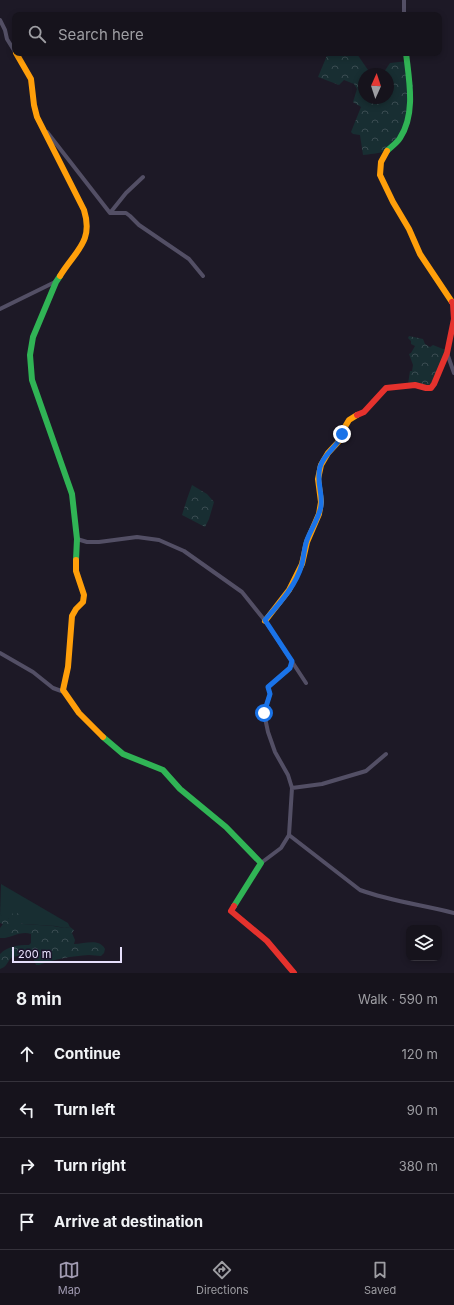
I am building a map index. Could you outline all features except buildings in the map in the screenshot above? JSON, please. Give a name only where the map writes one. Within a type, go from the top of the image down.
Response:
[{"type":"street","points":[[404,0],[404,12]]},
{"type":"street","points":[[0,20],[5,30],[7,39],[12,47]]},
{"type":"street","points":[[17,56],[31,79],[34,105],[38,116],[84,210],[87,220],[85,240],[56,282],[33,337],[30,355],[32,380],[72,494],[77,539],[76,571],[84,595],[83,602],[72,616],[68,667],[62,690],[79,713],[106,741],[123,754],[163,770],[180,789],[226,827],[261,863]]},
{"type":"street","points":[[265,620],[289,590],[299,572],[307,542],[319,514],[321,502],[318,479],[321,465],[328,453],[341,439],[343,430],[349,420],[364,412],[386,388],[415,385],[430,388],[434,384],[447,353],[454,320],[453,304],[420,254],[380,175],[382,162],[387,151],[400,138],[407,123],[410,103],[410,84],[406,56]]},
{"type":"street","points":[[43,127],[110,213]]},
{"type":"street","points":[[110,213],[126,193],[143,177]]},
{"type":"street","points":[[110,213],[126,213],[139,225],[189,259],[203,276]]},
{"type":"street","points":[[0,309],[56,282]]},
{"type":"street","points":[[447,353],[454,373]]},
{"type":"street","points":[[77,539],[87,542],[99,542],[137,537],[159,540],[184,551],[242,592],[265,620],[306,683]]},
{"type":"street","points":[[0,652],[33,672],[53,688],[64,692]]},
{"type":"street","points":[[292,661],[290,668],[268,687],[270,694],[264,713],[274,752],[288,775],[292,788],[289,835],[281,848],[261,863],[231,911],[267,941],[294,973]]},
{"type":"street","points":[[292,788],[322,784],[366,771],[386,754]]},
{"type":"street","points":[[289,835],[360,890],[371,894],[454,913]]},
{"type":"green space","points":[[327,56],[358,56],[367,68],[358,68],[358,104],[394,104],[394,68],[387,68],[390,63],[408,61],[413,91],[410,110],[400,134],[384,151],[363,155],[360,135],[353,134],[351,132],[361,107],[353,102],[357,89],[354,84],[344,80],[339,85],[318,77]]},
{"type":"green space","points":[[409,336],[423,339],[425,344],[430,347],[433,345],[446,349],[431,386],[408,384],[410,371],[412,371],[413,365],[409,354],[415,346],[411,344],[411,341],[408,338]]},
{"type":"green space","points":[[192,485],[207,494],[214,502],[205,527],[182,515]]},
{"type":"green space","points":[[1,884],[68,923],[70,927],[64,928],[23,924],[21,923],[21,920],[9,919],[0,915]]},
{"type":"green space","points":[[13,913],[17,913],[22,916],[21,923],[23,924],[64,928],[70,927],[74,930],[72,933],[75,940],[74,944],[91,942],[99,944],[105,949],[104,953],[101,956],[89,955],[70,957],[36,965],[33,953],[12,957],[6,966],[0,969],[0,954],[3,951],[13,946],[29,945],[31,943],[31,934],[27,933],[0,938],[0,928],[3,924],[0,923],[0,915],[6,916],[9,919]]},
{"type":"traffic: fast","points":[[387,151],[400,138],[405,129],[408,118],[410,108],[410,85],[406,56]]},
{"type":"traffic: fast","points":[[60,276],[56,282],[33,337],[30,355],[32,380],[72,494],[77,539],[76,560]]},
{"type":"traffic: fast","points":[[103,737],[123,754],[163,770],[180,789],[226,827],[261,863],[234,906]]},
{"type":"traffic: slow","points":[[18,56],[31,79],[37,117],[84,210],[87,230],[85,238],[77,253],[60,276]]},
{"type":"traffic: slow","points":[[387,151],[381,162],[380,175],[393,202],[409,229],[420,254],[452,302]]},
{"type":"traffic: slow","points":[[265,621],[289,590],[302,564],[307,542],[319,514],[321,502],[318,479],[321,465],[328,453],[341,439],[343,430],[349,420],[357,415]]},
{"type":"traffic: slow","points":[[76,560],[76,571],[84,595],[83,602],[72,616],[68,667],[63,690],[79,713],[103,737]]},
{"type":"traffic: jam","points":[[357,415],[364,412],[386,388],[415,385],[431,388],[447,353],[454,319],[452,302]]},
{"type":"traffic: jam","points":[[234,906],[231,911],[267,941],[294,973]]},
{"type":"route","points":[[264,713],[270,694],[268,687],[290,668],[292,661],[265,620],[289,590],[299,572],[307,542],[319,514],[321,502],[318,479],[321,465],[334,445],[341,439],[342,434]]}]
